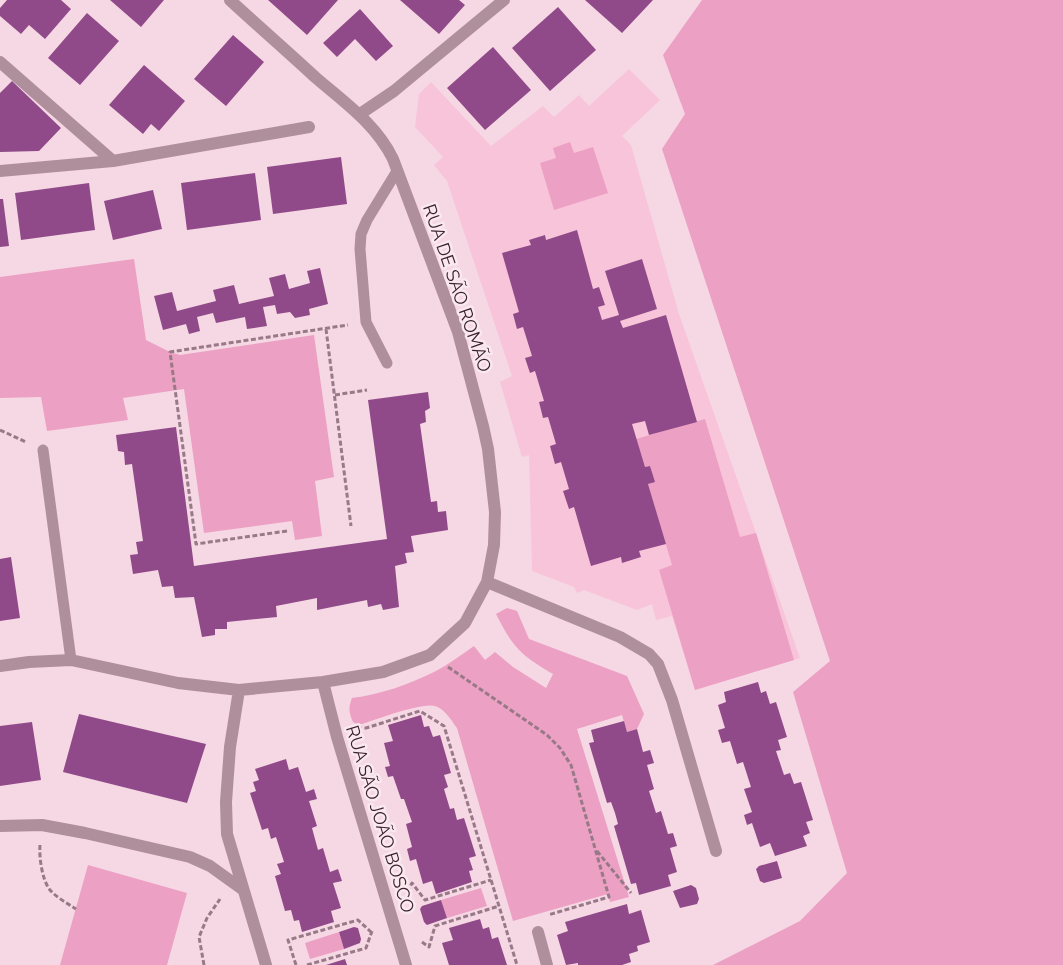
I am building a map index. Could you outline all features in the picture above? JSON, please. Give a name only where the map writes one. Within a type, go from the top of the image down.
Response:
[{"type":"street","name":"RUA DE SÃO ROMÃO","points":[[0,666],[29,662],[71,660],[178,683],[239,690],[323,682],[383,672],[430,655],[465,624],[487,582],[496,522],[486,437],[458,332],[388,148],[360,114],[230,0]]},
{"type":"street","points":[[360,114],[394,91],[504,0]]},
{"type":"street","points":[[0,62],[113,161]]},
{"type":"street","points":[[0,171],[113,161],[310,127]]},
{"type":"street","points":[[487,582],[620,637],[650,654],[664,675],[716,852]]},
{"type":"street","name":"RUA SÃO JOÃO BOSCO","points":[[323,682],[335,729],[406,965]]},
{"type":"street","points":[[239,690],[230,747],[226,802],[227,834],[266,965]]},
{"type":"street","points":[[0,826],[51,826],[190,857],[210,866],[242,889]]},
{"type":"street","points":[[538,932],[547,965]]},
{"type":"lane","points":[[387,364],[366,322],[360,249],[361,234],[367,220],[397,171]]},
{"type":"lane","points":[[43,450],[71,660]]},
{"type":"path","points":[[287,531],[196,544],[170,352],[366,322]]},
{"type":"path","points":[[326,329],[351,526]]},
{"type":"path","points":[[335,395],[367,390]]},
{"type":"path","points":[[0,430],[43,450]]},
{"type":"path","points":[[430,655],[546,735],[560,748],[571,765],[609,897],[534,919],[538,932]]},
{"type":"path","points":[[335,729],[366,728],[420,711],[444,726],[517,965]]},
{"type":"path","points":[[40,848],[43,873],[49,889],[57,897],[76,909]]},
{"type":"path","points":[[595,849],[631,894]]},
{"type":"path","points":[[412,883],[425,900],[492,880]]},
{"type":"path","points":[[429,946],[435,926],[499,906]]},
{"type":"path","points":[[204,965],[199,937],[207,918]]},
{"type":"path","points":[[296,965],[288,940],[358,920],[371,932]]},
{"type":"path","points":[[371,932],[394,924]]},
{"type":"path","points":[[307,965],[366,948],[371,932]]},
{"type":"shaded area","points":[[702,0],[1063,0],[1063,965],[713,965],[800,921],[847,873],[793,692],[830,661],[662,149],[685,114],[663,55]]},
{"type":"shaded area","points":[[629,69],[660,100],[622,136],[631,145],[679,314],[800,658],[695,690],[672,616],[656,620],[652,604],[637,610],[584,590],[577,593],[574,587],[532,571],[529,455],[522,457],[500,382],[512,376],[447,181],[434,165],[443,157],[415,127],[419,94],[431,82],[491,146],[543,106],[554,117],[579,95],[589,106]]},
{"type":"shaded area","points":[[570,142],[574,153],[593,147],[608,193],[554,210],[540,163],[556,158],[553,148]]},
{"type":"shaded area","points":[[134,259],[146,340],[170,352],[180,355],[314,335],[334,477],[315,481],[322,536],[295,540],[292,521],[204,533],[184,389],[123,398],[128,420],[47,431],[41,397],[0,398],[0,277]]},
{"type":"shaded area","points":[[705,419],[740,537],[756,533],[794,660],[695,690],[659,570],[672,565],[648,484],[654,482],[650,466],[645,467],[636,439]]},
{"type":"shaded area","points":[[507,608],[517,611],[529,639],[627,676],[644,714],[637,729],[627,732],[622,715],[577,729],[629,897],[610,902],[608,894],[513,921],[457,728],[448,715],[439,707],[428,705],[359,725],[353,722],[350,713],[352,698],[384,692],[415,681],[439,669],[474,646],[485,660],[495,652],[513,667],[546,688],[553,674],[519,650],[496,614]]},
{"type":"shaded area","points":[[88,865],[187,893],[167,965],[60,965]]},
{"type":"shaded area","points":[[481,888],[487,906],[447,918],[441,900]]},
{"type":"shaded area","points":[[339,932],[344,949],[310,959],[305,943]]},
{"type":"building","points":[[7,0],[61,0],[71,9],[45,39],[29,25],[21,34],[0,16],[0,8]]},
{"type":"building","points":[[110,0],[164,0],[141,27]]},
{"type":"building","points":[[268,0],[338,0],[307,35]]},
{"type":"building","points":[[400,0],[459,0],[465,5],[439,34]]},
{"type":"building","points":[[585,0],[653,0],[622,33]]},
{"type":"building","points":[[558,7],[596,50],[550,91],[512,48]]},
{"type":"building","points":[[360,9],[393,46],[376,61],[355,39],[337,57],[323,43]]},
{"type":"building","points":[[87,13],[119,41],[80,85],[48,58]]},
{"type":"building","points":[[233,35],[264,62],[226,106],[194,79]]},
{"type":"building","points":[[493,47],[531,90],[485,130],[447,88]]},
{"type":"building","points":[[144,65],[185,101],[159,131],[151,124],[143,134],[109,105]]},
{"type":"building","points":[[12,81],[61,128],[39,151],[0,152],[0,93]]},
{"type":"building","points":[[341,157],[347,204],[273,214],[267,167]]},
{"type":"building","points":[[255,173],[261,220],[187,230],[181,183]]},
{"type":"building","points":[[89,183],[95,230],[21,240],[15,193]]},
{"type":"building","points":[[153,190],[162,229],[113,240],[104,201]]},
{"type":"building","points":[[0,199],[3,199],[9,246],[0,247]]},
{"type":"building","points":[[577,230],[593,289],[599,287],[605,305],[598,307],[602,320],[619,315],[605,271],[642,259],[657,309],[620,321],[623,328],[666,315],[697,422],[649,435],[645,421],[632,424],[645,467],[650,466],[655,482],[648,484],[666,544],[639,551],[641,557],[622,563],[621,557],[591,566],[574,507],[569,509],[563,491],[569,489],[561,462],[555,464],[550,446],[556,444],[548,417],[543,418],[539,402],[544,401],[535,371],[530,373],[525,358],[532,356],[523,327],[517,329],[513,314],[519,312],[502,253],[531,245],[529,240],[545,235],[546,240]]},
{"type":"building","points":[[320,268],[328,304],[309,309],[310,315],[295,318],[290,312],[277,314],[275,305],[263,307],[267,326],[247,329],[245,317],[216,323],[213,313],[197,317],[200,331],[189,334],[186,324],[163,330],[154,296],[172,292],[177,311],[216,301],[213,290],[234,285],[239,304],[274,296],[269,278],[285,274],[289,289],[310,283],[307,271]]},
{"type":"building","points":[[428,392],[430,408],[425,411],[426,422],[420,424],[431,502],[437,501],[438,512],[446,511],[448,530],[411,536],[414,552],[405,553],[407,563],[395,566],[399,607],[383,610],[381,604],[368,607],[367,600],[317,610],[317,598],[276,606],[277,617],[227,622],[227,629],[215,629],[215,635],[202,637],[194,597],[175,598],[173,586],[162,587],[158,570],[133,574],[130,555],[138,554],[136,542],[143,541],[132,464],[125,465],[124,452],[118,451],[116,435],[176,427],[194,566],[387,539],[368,400]]},
{"type":"building","points":[[11,557],[20,618],[0,621],[0,559]]},
{"type":"building","points":[[758,682],[761,693],[766,691],[770,704],[776,702],[787,737],[778,740],[781,750],[776,751],[784,775],[790,773],[794,784],[801,782],[813,820],[806,822],[810,833],[803,836],[807,846],[775,856],[770,843],[760,847],[752,823],[747,825],[744,815],[752,812],[744,789],[751,787],[743,762],[737,764],[730,741],[722,743],[718,730],[725,728],[718,705],[726,702],[724,692]]},
{"type":"building","points":[[79,714],[206,744],[187,803],[63,772]]},
{"type":"building","points":[[421,715],[424,727],[429,726],[433,737],[440,735],[451,773],[444,775],[448,787],[444,789],[450,809],[454,808],[457,820],[464,818],[476,856],[469,858],[473,870],[469,871],[472,882],[436,894],[432,881],[423,884],[416,859],[410,861],[407,849],[412,847],[406,824],[412,822],[393,776],[388,777],[385,767],[390,766],[384,743],[393,741],[388,725]]},
{"type":"building","points":[[624,721],[627,732],[637,729],[643,752],[650,750],[654,763],[647,765],[654,789],[649,791],[656,813],[661,811],[668,834],[673,833],[677,846],[670,848],[677,872],[668,875],[671,886],[639,895],[636,883],[631,884],[614,826],[618,824],[615,813],[611,802],[607,803],[589,743],[594,742],[591,730]]},
{"type":"building","points":[[32,722],[41,780],[0,786],[0,726]]},
{"type":"building","points":[[286,759],[289,770],[298,767],[306,792],[314,789],[317,799],[309,801],[317,826],[312,828],[318,850],[323,848],[330,872],[338,869],[342,881],[333,883],[341,908],[331,911],[334,922],[302,932],[299,920],[294,921],[291,910],[285,911],[275,876],[281,874],[277,864],[284,862],[276,837],[271,839],[268,828],[262,830],[250,793],[256,791],[253,782],[259,780],[255,769]]},
{"type":"building","points":[[777,861],[782,878],[764,883],[760,881],[756,869],[759,866]]},
{"type":"building","points":[[691,885],[696,888],[699,899],[697,904],[680,908],[673,891]]},
{"type":"building","points":[[441,900],[447,918],[427,925],[424,922],[420,909],[422,906]]},
{"type":"building","points":[[627,904],[629,914],[641,910],[650,942],[637,946],[638,951],[629,954],[631,962],[622,965],[578,965],[578,963],[566,965],[557,935],[568,931],[565,922]]},
{"type":"building","points":[[480,919],[483,929],[489,927],[492,939],[498,937],[507,965],[449,965],[442,943],[453,940],[449,928]]},
{"type":"building","points":[[354,927],[358,928],[361,939],[360,943],[344,949],[339,932]]},
{"type":"building","points":[[345,959],[347,965],[326,965]]}]
